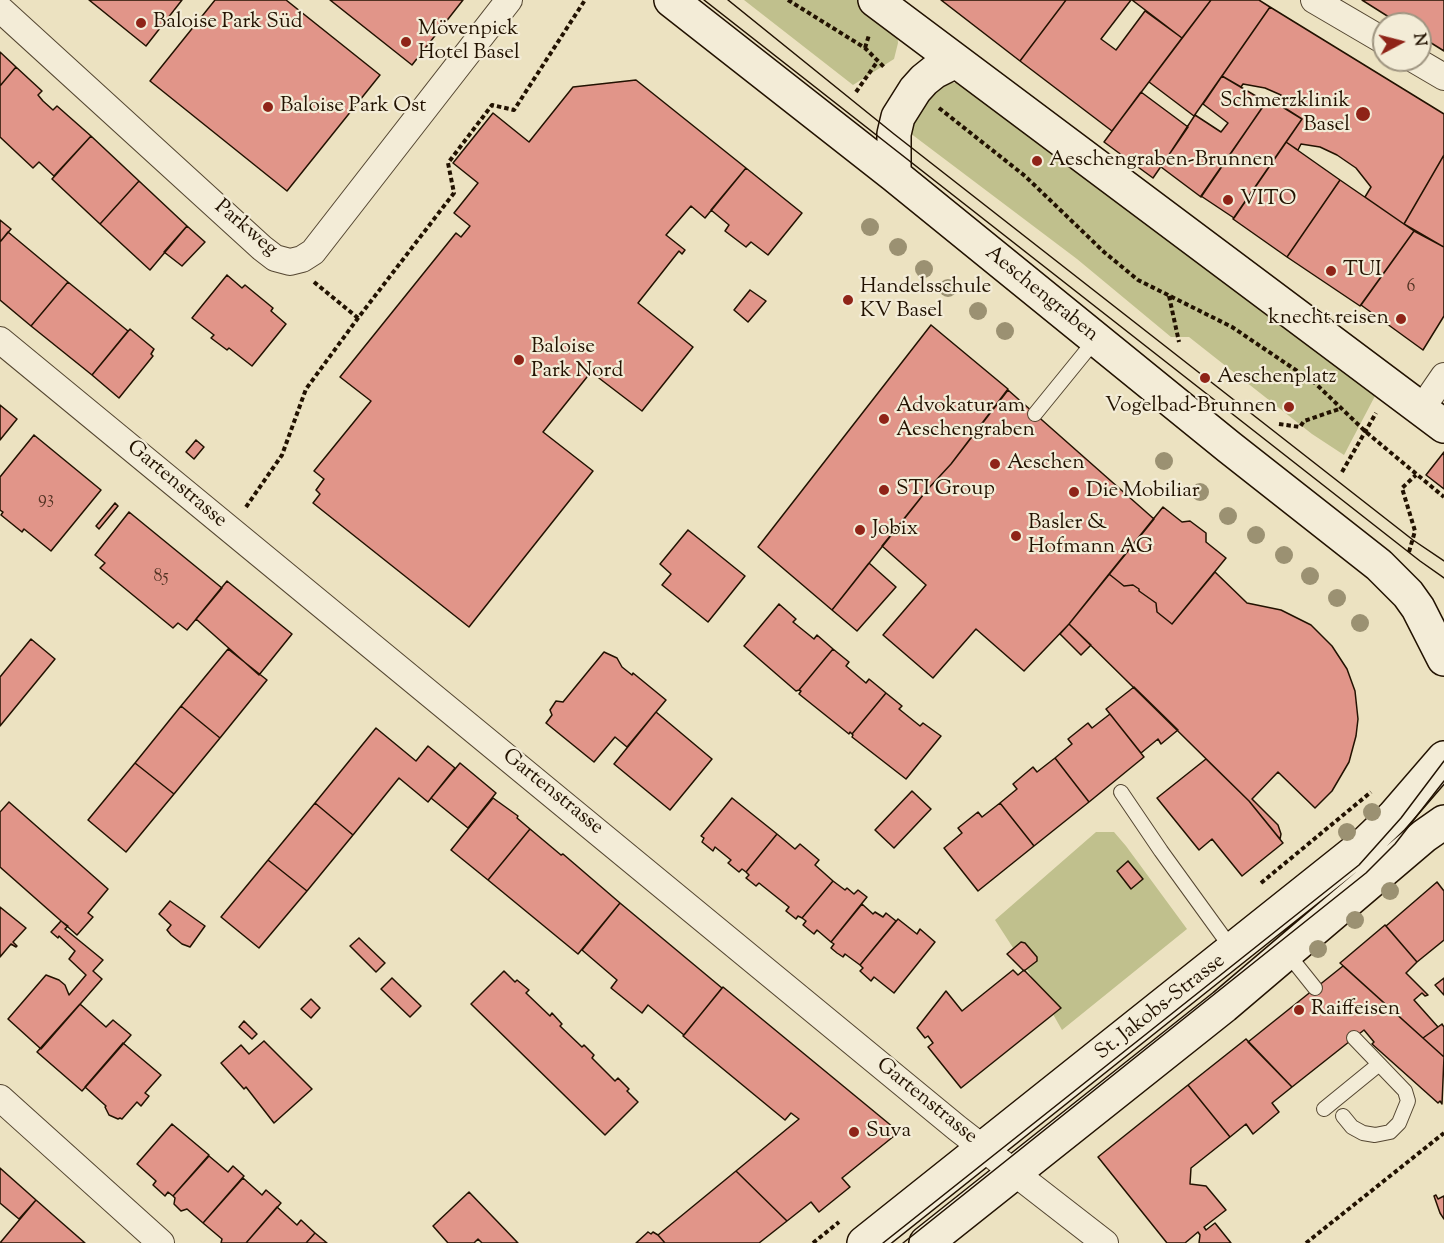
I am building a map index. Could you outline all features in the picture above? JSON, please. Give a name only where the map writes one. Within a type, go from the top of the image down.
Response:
[{"type":"main road","name":"Aeschengraben","points":[[671,0],[894,175],[1229,447],[1379,565],[1408,594],[1428,624],[1444,659]]},
{"type":"main road","points":[[874,0],[1433,417]]},
{"type":"main road","points":[[894,175],[894,134],[898,117],[924,80],[956,61]]},
{"type":"main road","name":"St. Jakobs-Strasse","points":[[864,1243],[1233,951],[1381,830],[1444,758]]},
{"type":"main road","name":"St. Jakobs-Strasse","points":[[926,1243],[1224,1006],[1424,836],[1444,822]]},
{"type":"street","name":"Parkweg","points":[[0,9],[262,248],[275,258],[290,262],[302,259],[313,252],[509,0]]},
{"type":"street","points":[[1314,0],[1372,34]]},
{"type":"street","name":"Gartenstrasse","points":[[0,340],[983,1149],[1105,1243]]},
{"type":"street","points":[[1433,417],[1444,376]]},
{"type":"street","points":[[0,1098],[161,1243]]},
{"type":"lane","points":[[1035,414],[1096,339]]},
{"type":"lane","points":[[1121,792],[1233,951]]},
{"type":"lane","points":[[1287,952],[1315,988]]},
{"type":"lane","points":[[1342,1116],[1352,1127],[1362,1133],[1375,1135],[1390,1132],[1399,1123],[1407,1101],[1405,1091],[1354,1038]]},
{"type":"lane","points":[[1324,1109],[1378,1065]]},
{"type":"path","points":[[230,530],[282,455],[306,389],[454,193],[448,163],[492,105],[513,110],[585,0]]},
{"type":"path","points":[[788,0],[865,48],[884,67]]},
{"type":"path","points":[[856,92],[877,62]]},
{"type":"path","points":[[937,107],[1025,176],[1104,252],[1138,280],[1232,327],[1315,383],[1366,432],[1444,497]]},
{"type":"path","points":[[290,262],[358,318]]},
{"type":"path","points":[[1169,296],[1179,342]]},
{"type":"path","points":[[1279,424],[1300,427],[1304,421],[1343,408]]},
{"type":"path","points":[[1342,472],[1377,411]]},
{"type":"path","points":[[1406,560],[1415,531],[1402,488],[1416,475]]},
{"type":"path","points":[[1306,1243],[1444,1133]]},
{"type":"green space","points":[[744,0],[861,0],[897,30],[898,43],[894,59],[853,85]]},
{"type":"green space","points":[[944,83],[961,83],[1244,294],[1375,396],[1344,455],[1312,434],[1189,337],[1171,337],[1077,259],[910,133],[919,106]]},
{"type":"green space","points":[[1096,832],[1114,832],[1187,929],[1062,1030],[1030,974],[995,920]]},
{"type":"building","name":"Baloise Park Süd","points":[[89,0],[182,0],[146,46]]},
{"type":"building","name":"Baloise Park Ost","points":[[215,0],[286,0],[380,75],[287,191],[150,81]]},
{"type":"building","name":"Mövenpick Hotel Basel","points":[[330,0],[463,0],[412,65]]},
{"type":"building","points":[[941,0],[1066,0],[1020,61]]},
{"type":"building","points":[[1066,0],[1131,0],[1101,39],[1116,50],[1145,11],[1182,38],[1112,131],[1020,61]]},
{"type":"building","points":[[1132,0],[1211,0],[1182,38]]},
{"type":"building","points":[[1211,0],[1259,0],[1270,7],[1194,116],[1149,82]]},
{"type":"building","points":[[1362,0],[1444,0],[1444,51],[1432,44],[1432,12],[1381,12]]},
{"type":"building","points":[[1270,7],[1372,70],[1372,72],[1376,72],[1444,114],[1444,155],[1404,224],[1365,197],[1371,187],[1356,168],[1320,147],[1301,144],[1298,150],[1286,142],[1302,119],[1276,103],[1281,95],[1265,88],[1243,84],[1241,87],[1222,76]]},
{"type":"building","points":[[0,52],[16,67],[0,86]]},
{"type":"building","points":[[16,67],[42,91],[38,95],[43,101],[53,110],[57,106],[91,136],[54,176],[39,162],[33,168],[0,137],[0,86]]},
{"type":"building","points":[[1222,76],[1266,102],[1201,197],[1161,167],[1195,115],[1221,132],[1228,123],[1203,104]]},
{"type":"building","name":"Baloise Park Nord","points":[[636,80],[746,168],[705,218],[691,206],[666,235],[685,250],[682,254],[679,251],[638,303],[693,347],[642,411],[591,372],[543,432],[593,471],[469,627],[313,503],[320,494],[316,490],[324,479],[314,471],[371,401],[340,377],[456,233],[461,237],[470,226],[454,213],[478,183],[453,163],[493,113],[529,142],[573,87]]},
{"type":"building","points":[[1141,92],[1188,127],[1153,178],[1104,142]]},
{"type":"building","points":[[1269,98],[1302,119],[1234,218],[1201,196]]},
{"type":"building","points":[[91,136],[139,181],[100,224],[52,179]]},
{"type":"building","points":[[1286,142],[1340,180],[1287,257],[1233,219]]},
{"type":"building","points":[[1444,155],[1444,247],[1404,224]]},
{"type":"building","points":[[746,168],[802,213],[768,255],[751,242],[746,247],[725,231],[729,225],[711,210]]},
{"type":"building","points":[[1340,180],[1414,231],[1360,306],[1287,257]]},
{"type":"building","points":[[139,181],[187,226],[150,270],[100,224]]},
{"type":"building","points":[[0,220],[11,229],[0,242]]},
{"type":"building","points":[[187,226],[205,242],[182,266],[164,252]]},
{"type":"building","points":[[1414,231],[1444,247],[1444,316],[1423,350],[1361,305]]},
{"type":"building","points":[[8,232],[68,282],[31,326],[0,300],[0,242]]},
{"type":"building","points":[[227,275],[242,288],[245,285],[273,308],[271,311],[286,324],[252,366],[229,348],[227,350],[211,338],[214,335],[192,318]]},
{"type":"building","points":[[68,282],[128,331],[92,375],[31,326]]},
{"type":"building","points":[[750,290],[766,301],[748,322],[734,310]]},
{"type":"building","points":[[931,325],[1008,389],[951,464],[927,490],[832,610],[758,547]]},
{"type":"building","points":[[130,329],[154,349],[151,354],[153,356],[119,398],[92,375]]},
{"type":"building","points":[[1008,390],[1154,519],[1069,624],[1024,671],[976,629],[933,678],[883,635],[926,585],[882,546],[951,464]]},
{"type":"building","points":[[0,405],[17,419],[0,440]]},
{"type":"building","points":[[34,435],[101,490],[51,551],[24,529],[22,532],[1,515],[3,512],[0,510],[0,477]]},
{"type":"building","points":[[196,440],[204,447],[194,459],[186,452]]},
{"type":"building","points":[[1444,452],[1444,489],[1426,475]]},
{"type":"building","points":[[115,503],[118,506],[99,529],[96,526]]},
{"type":"building","points":[[1163,507],[1182,522],[1190,521],[1206,533],[1206,542],[1226,558],[1172,624],[1157,612],[1156,603],[1139,589],[1133,585],[1124,586],[1109,574]]},
{"type":"building","points":[[129,512],[222,588],[187,630],[178,623],[173,628],[100,568],[105,563],[95,555]]},
{"type":"building","points":[[688,530],[745,576],[708,622],[662,585],[671,574],[660,564]]},
{"type":"building","points":[[869,563],[896,587],[857,631],[832,610]]},
{"type":"building","points":[[1215,572],[1247,603],[1281,610],[1311,625],[1332,646],[1347,669],[1355,691],[1358,719],[1356,736],[1349,762],[1332,791],[1315,808],[1278,772],[1252,799],[1278,825],[1280,839],[1249,801],[1069,624],[1109,574],[1124,586],[1133,585],[1139,589],[1156,603],[1157,612],[1172,624]]},
{"type":"building","points":[[227,581],[292,634],[259,675],[196,619]]},
{"type":"building","points":[[779,604],[796,619],[793,622],[814,639],[817,635],[833,649],[796,691],[744,646]]},
{"type":"building","points":[[1069,624],[1091,645],[1081,655],[1060,634]]},
{"type":"building","points":[[31,639],[55,659],[0,726],[0,677]]},
{"type":"building","points":[[228,649],[267,680],[220,738],[181,706]]},
{"type":"building","points":[[833,649],[849,662],[846,666],[866,683],[869,679],[886,693],[852,734],[850,732],[849,734],[799,694],[801,691],[799,690]]},
{"type":"building","points":[[604,652],[617,658],[622,667],[632,675],[633,673],[666,700],[627,747],[615,737],[594,762],[546,723],[552,715],[550,710],[556,701],[563,702]]},
{"type":"building","points":[[1134,687],[1178,730],[1161,744],[1158,739],[1141,753],[1106,709]]},
{"type":"building","points":[[886,693],[902,706],[899,709],[920,726],[923,723],[941,736],[906,779],[852,737],[852,734]]},
{"type":"building","points":[[181,706],[220,738],[174,794],[135,763]]},
{"type":"building","points":[[656,712],[712,759],[670,810],[614,764]]},
{"type":"building","points":[[1110,714],[1144,757],[1089,802],[1055,758],[1072,744],[1068,739],[1088,723],[1092,728]]},
{"type":"building","points":[[376,728],[416,761],[428,746],[455,768],[428,802],[399,778],[353,835],[315,803]]},
{"type":"building","points":[[1055,758],[1089,802],[1034,846],[1000,803],[1017,789],[1013,784],[1033,767],[1037,772]]},
{"type":"building","points":[[1206,759],[1249,801],[1283,843],[1242,876],[1212,839],[1199,850],[1157,798]]},
{"type":"building","points":[[135,763],[174,794],[126,852],[88,820]]},
{"type":"building","points":[[460,763],[496,793],[468,828],[431,798]]},
{"type":"building","points":[[912,791],[931,809],[894,848],[875,830]]},
{"type":"building","points":[[493,798],[518,816],[517,818],[530,829],[488,880],[451,850]]},
{"type":"building","points":[[732,798],[777,834],[746,872],[742,869],[739,872],[728,863],[731,860],[715,847],[713,851],[702,842],[704,838],[701,836]]},
{"type":"building","points":[[9,802],[108,889],[88,913],[93,917],[77,935],[0,867],[0,812]]},
{"type":"building","points":[[315,803],[353,835],[307,891],[268,860]]},
{"type":"building","points":[[1000,803],[1034,846],[978,891],[944,848],[962,833],[958,828],[978,812],[982,817]]},
{"type":"building","points":[[530,829],[620,903],[578,954],[488,880]]},
{"type":"building","points":[[777,834],[795,849],[800,844],[819,860],[815,865],[833,881],[802,918],[798,916],[796,919],[786,911],[789,907],[759,883],[756,886],[746,878],[749,875],[746,872]]},
{"type":"building","points":[[268,860],[307,891],[259,948],[221,917]]},
{"type":"building","points":[[1128,861],[1143,879],[1131,889],[1117,871]]},
{"type":"building","points":[[833,881],[845,890],[847,888],[854,894],[858,890],[867,897],[831,942],[817,930],[814,934],[809,930],[803,925],[806,921],[802,918]]},
{"type":"building","points":[[1437,882],[1444,891],[1444,940],[1417,962],[1386,926]]},
{"type":"building","points":[[170,901],[205,926],[190,947],[171,935],[167,930],[171,925],[159,914]]},
{"type":"building","points":[[620,903],[722,988],[684,1035],[648,1005],[642,1013],[611,988],[617,980],[582,950]]},
{"type":"building","points":[[862,904],[873,914],[875,912],[883,917],[886,913],[896,921],[860,965],[845,954],[843,957],[837,953],[831,948],[834,944],[831,942]]},
{"type":"building","points":[[0,907],[26,928],[13,942],[17,946],[11,944],[0,957]]},
{"type":"building","points":[[898,919],[917,934],[920,929],[935,942],[894,993],[874,977],[871,981],[860,971],[863,968],[860,965]]},
{"type":"building","points":[[61,921],[68,926],[65,929],[103,960],[93,971],[102,979],[41,1049],[8,1019],[46,975],[65,985],[69,995],[86,975],[69,959],[75,951],[59,936],[58,938],[51,932]]},
{"type":"building","points":[[1385,925],[1417,962],[1406,973],[1428,995],[1425,996],[1422,993],[1414,1000],[1438,1027],[1423,1038],[1340,963]]},
{"type":"building","points":[[359,938],[385,963],[376,972],[350,946]]},
{"type":"building","points":[[1021,942],[1025,943],[1037,957],[1037,961],[1024,971],[1007,954]]},
{"type":"building","points":[[1343,966],[1444,1057],[1442,1104],[1440,1101],[1438,1103],[1372,1044],[1374,1042],[1364,1030],[1292,1087],[1248,1042]]},
{"type":"building","points":[[1013,970],[1018,975],[1024,970],[1061,1008],[961,1088],[928,1047],[933,1043],[928,1036],[925,1038],[917,1028],[946,991],[962,1011]]},
{"type":"building","points":[[504,971],[515,982],[517,980],[529,990],[526,993],[550,1016],[552,1013],[562,1024],[560,1026],[594,1055],[592,1058],[615,1081],[618,1078],[638,1102],[605,1135],[471,1004]]},
{"type":"building","points":[[392,978],[421,1006],[410,1017],[381,989]]},
{"type":"building","points":[[1444,978],[1444,995],[1435,985]]},
{"type":"building","points":[[723,987],[899,1132],[842,1178],[850,1187],[819,1212],[811,1202],[787,1221],[736,1171],[799,1119],[791,1113],[785,1120],[683,1036]]},
{"type":"building","points":[[311,999],[320,1008],[311,1018],[301,1009]]},
{"type":"building","points":[[80,1004],[106,1027],[113,1020],[131,1035],[82,1091],[37,1052]]},
{"type":"building","points":[[244,1021],[257,1034],[252,1039],[239,1027]]},
{"type":"building","points":[[1442,1024],[1444,1027],[1444,1057],[1423,1038]]},
{"type":"building","points":[[1246,1039],[1292,1087],[1272,1103],[1279,1112],[1253,1134],[1246,1124],[1230,1137],[1188,1085]]},
{"type":"building","points":[[264,1041],[312,1089],[274,1123],[246,1087],[244,1089],[221,1063],[241,1045],[249,1054]]},
{"type":"building","points":[[123,1043],[161,1075],[145,1093],[149,1096],[141,1106],[137,1102],[122,1119],[118,1119],[109,1115],[106,1106],[85,1087]]},
{"type":"building","points":[[1188,1085],[1230,1137],[1191,1168],[1190,1184],[1206,1186],[1226,1210],[1204,1227],[1206,1230],[1215,1223],[1231,1243],[1199,1243],[1198,1232],[1185,1243],[1167,1243],[1098,1157]]},
{"type":"building","points":[[172,1124],[209,1155],[173,1196],[168,1192],[165,1196],[153,1185],[156,1181],[137,1164]]},
{"type":"building","points":[[209,1156],[228,1172],[233,1166],[244,1176],[203,1223],[187,1209],[181,1211],[174,1204],[173,1196]]},
{"type":"building","points":[[0,1168],[36,1200],[19,1219],[0,1203]]},
{"type":"building","points":[[736,1171],[787,1221],[759,1243],[665,1243],[658,1235]]},
{"type":"building","points":[[243,1178],[262,1195],[266,1190],[281,1203],[246,1243],[221,1243],[222,1239],[203,1223]]},
{"type":"building","points":[[469,1192],[518,1243],[482,1243],[478,1239],[474,1243],[448,1243],[433,1226]]},
{"type":"building","points":[[1436,1195],[1438,1199],[1444,1196],[1444,1219],[1434,1196]]},
{"type":"building","points":[[36,1200],[61,1222],[85,1243],[0,1243]]},
{"type":"building","points":[[277,1207],[297,1225],[301,1220],[315,1233],[306,1243],[246,1243]]},
{"type":"building","points":[[648,1232],[658,1235],[665,1243],[636,1243]]},
{"type":"building","points":[[315,1233],[327,1243],[306,1243]]},
{"type":"tram line","points":[[704,0],[1444,578]]},
{"type":"tram line","points":[[728,0],[894,134],[1413,540],[1444,561]]},
{"type":"tram line","points":[[883,1243],[1359,865],[1401,818],[1444,761]]},
{"type":"tram line","points":[[903,1243],[1366,873],[1395,844],[1444,781]]},
{"type":"place","name":"Baloise Park Süd","points":[[141,23]]},
{"type":"place","name":"Mövenpick Hotel Basel","points":[[406,42]]},
{"type":"place","name":"Baloise Park Ost","points":[[268,107]]},
{"type":"place","name":"Schmerzklinik Basel","points":[[1363,114]]},
{"type":"place","name":"Aeschengraben-Brunnen","points":[[1037,161]]},
{"type":"place","name":"VITO","points":[[1228,200]]},
{"type":"place","name":"TUI","points":[[1331,271]]},
{"type":"place","name":"Handelsschule KV Basel","points":[[848,300]]},
{"type":"place","name":"knecht reisen","points":[[1401,319]]},
{"type":"place","name":"Baloise Park Nord","points":[[519,360]]},
{"type":"place","name":"Aeschenplatz","points":[[1205,378]]},
{"type":"place","name":"Vogelbad-Brunnen","points":[[1289,407]]},
{"type":"place","name":"Advokatur am Aeschengraben","points":[[884,419]]},
{"type":"place","name":"Aeschen","points":[[995,464]]},
{"type":"place","name":"STI Group","points":[[884,490]]},
{"type":"place","name":"Die Mobiliar","points":[[1074,492]]},
{"type":"place","name":"Jobix","points":[[860,530]]},
{"type":"place","name":"Basler & Hofmann AG","points":[[1016,536]]},
{"type":"place","name":"Raiffeisen","points":[[1299,1010]]},
{"type":"place","name":"Suva","points":[[854,1132]]}]
